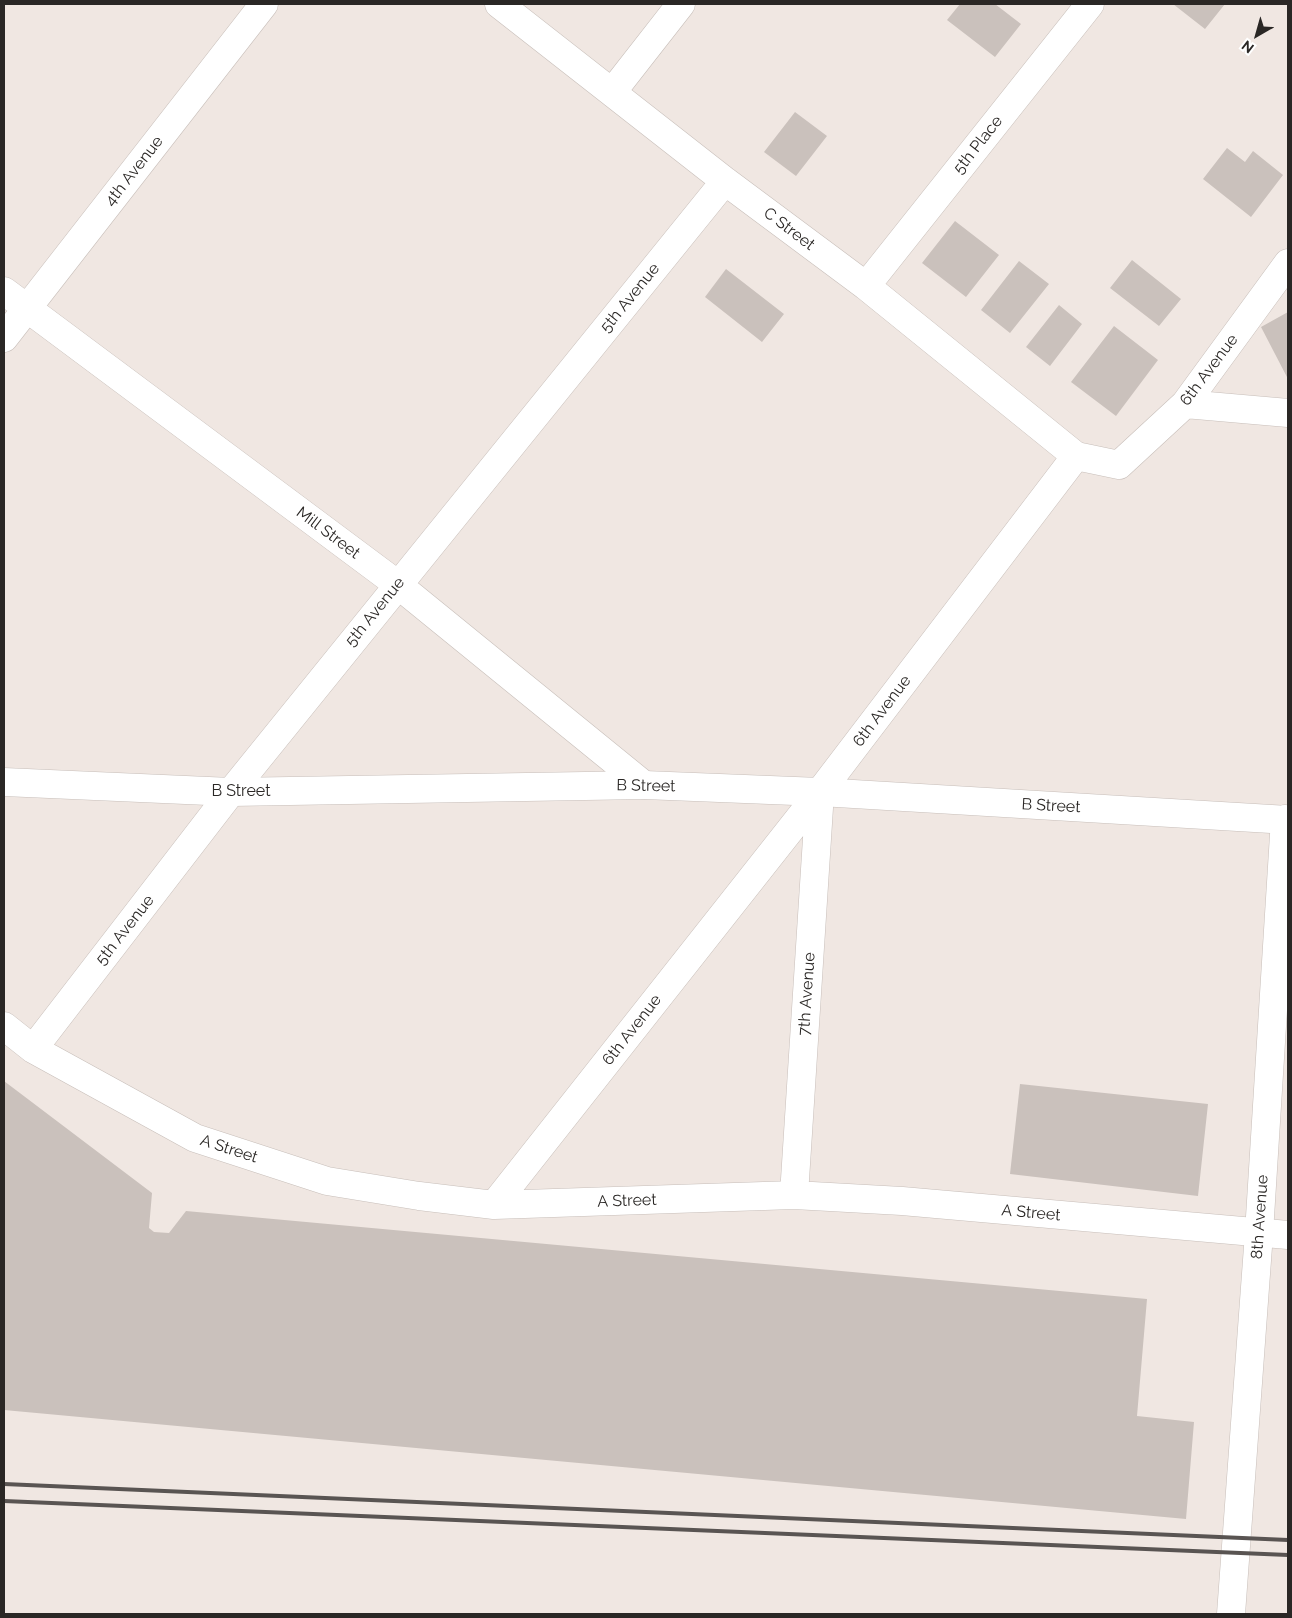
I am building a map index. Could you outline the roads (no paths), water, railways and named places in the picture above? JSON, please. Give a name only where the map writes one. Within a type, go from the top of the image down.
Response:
[{"type":"street","name":"4th Avenue","points":[[4,338],[264,4]]},
{"type":"street","name":"C Street","points":[[500,4],[725,181],[866,286],[1076,456]]},
{"type":"street","points":[[613,91],[681,4]]},
{"type":"street","name":"5th Place","points":[[866,286],[1090,4]]},
{"type":"street","name":"5th Avenue","points":[[33,1049],[231,792],[397,584],[725,181]]},
{"type":"street","name":"6th Avenue","points":[[494,1205],[820,792],[1076,456],[1120,464],[1185,404],[1288,263]]},
{"type":"street","name":"Mill Street","points":[[4,291],[397,584],[644,785]]},
{"type":"street","points":[[1185,404],[1288,413]]},
{"type":"street","name":"B Street","points":[[4,782],[231,792],[644,785],[820,792],[1287,820]]},
{"type":"street","name":"7th Avenue","points":[[794,1195],[820,792]]},
{"type":"street","name":"8th Avenue","points":[[1231,1614],[1287,820]]},
{"type":"street","name":"A Street","points":[[4,1026],[33,1049],[194,1138],[327,1181],[494,1205],[794,1195],[902,1201],[1288,1235]]},
{"type":"railway","points":[[4,1484],[1288,1540]]},
{"type":"railway","points":[[4,1501],[1288,1555]]}]
